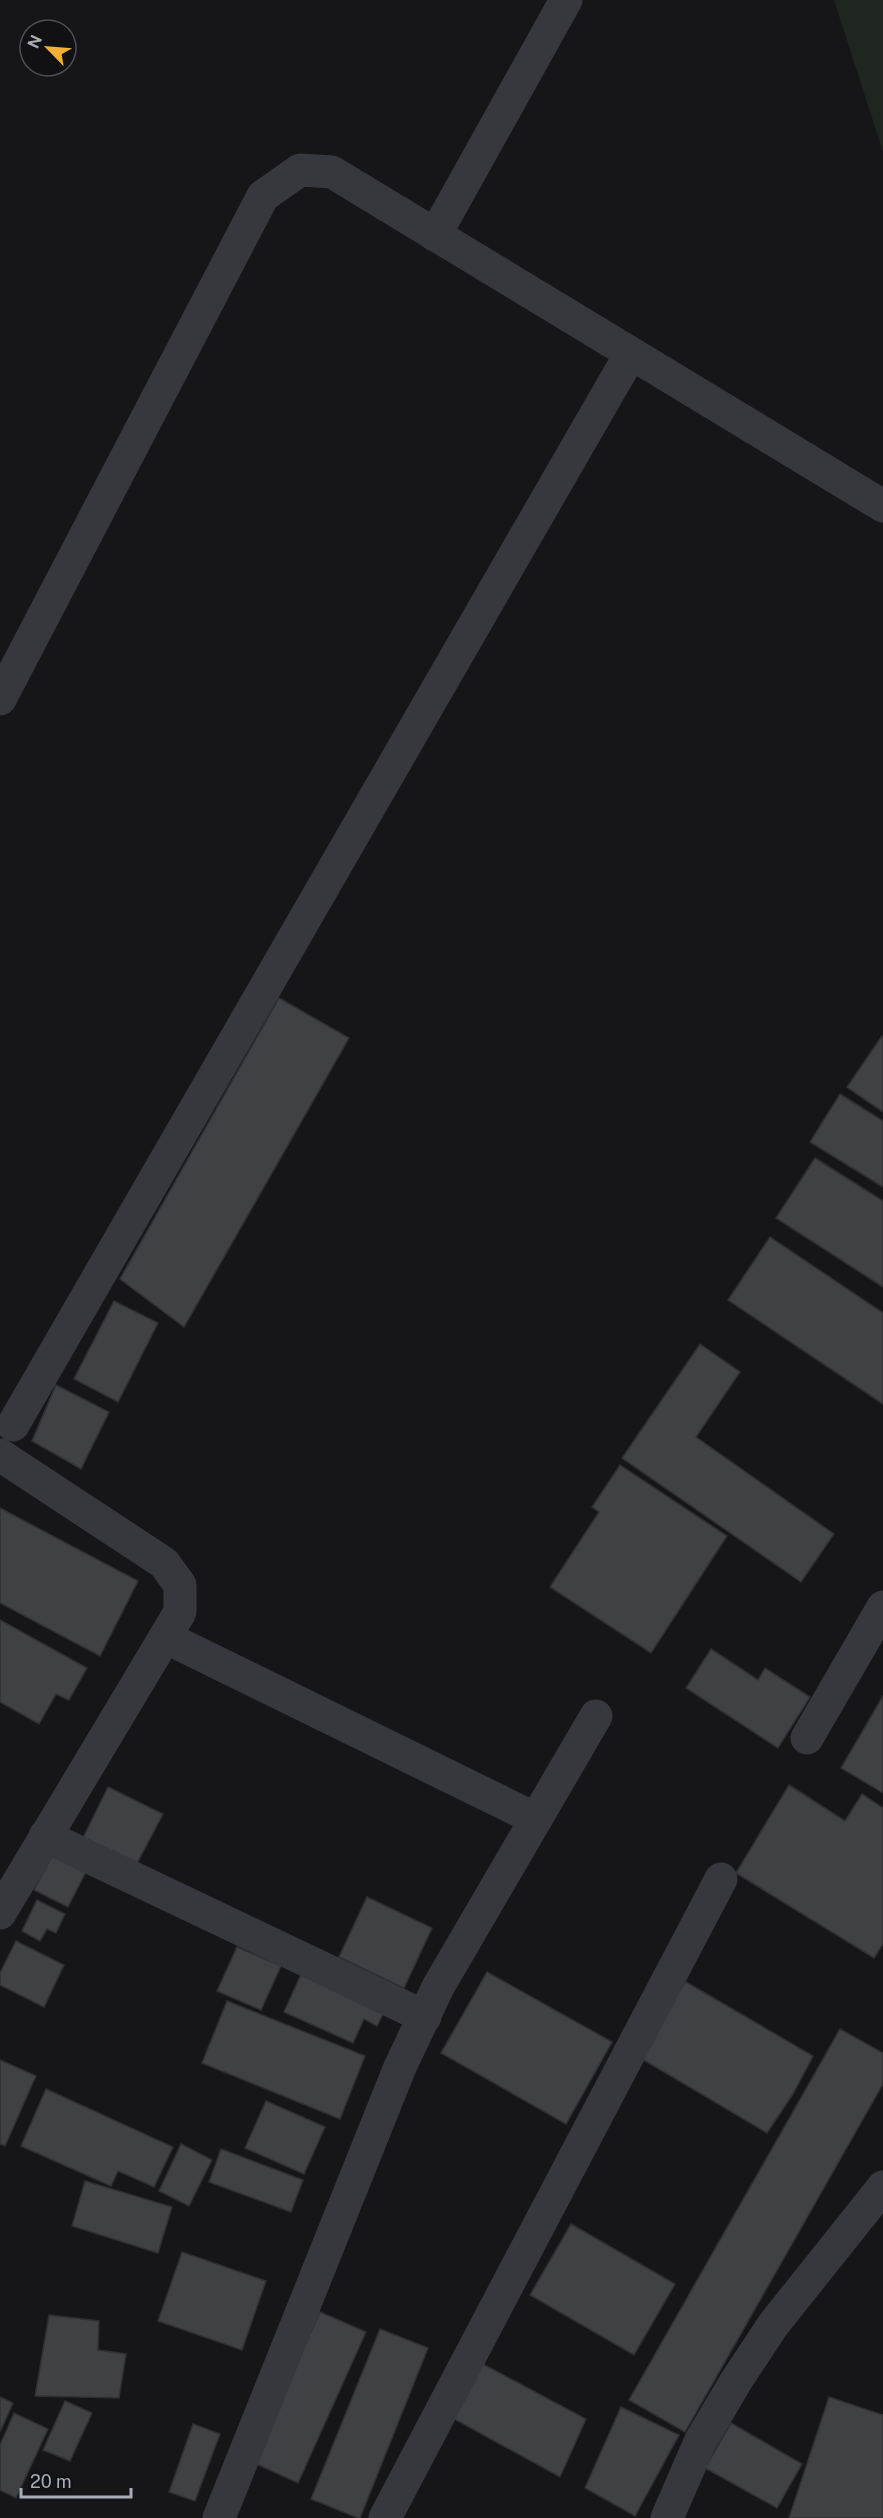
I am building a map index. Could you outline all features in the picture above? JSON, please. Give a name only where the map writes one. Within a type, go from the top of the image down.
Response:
[{"type":"street","points":[[435,235],[566,0]]},
{"type":"street","points":[[0,699],[263,196],[300,170],[332,172],[630,355],[883,506]]},
{"type":"street","points":[[13,1425],[630,355]]},
{"type":"street","points":[[0,1455],[164,1563],[180,1585],[180,1612],[0,1914]]},
{"type":"street","points":[[807,1738],[883,1607]]},
{"type":"street","points":[[165,1637],[536,1819]]},
{"type":"street","points":[[219,2518],[395,2078],[438,1987],[596,1716]]},
{"type":"street","points":[[45,1836],[424,2017]]},
{"type":"street","points":[[385,2518],[721,1879]]},
{"type":"street","points":[[667,2518],[700,2442],[772,2325],[883,2187]]},
{"type":"shaded area","points":[[834,0],[883,0],[883,152]]},
{"type":"building","points":[[279,998],[349,1038],[184,1327],[120,1279]]},
{"type":"building","points":[[883,1037],[883,1112],[847,1087]]},
{"type":"building","points":[[840,1094],[883,1121],[883,1187],[810,1142]]},
{"type":"building","points":[[815,1158],[883,1201],[883,1287],[776,1218]]},
{"type":"building","points":[[770,1237],[883,1313],[883,1404],[728,1300]]},
{"type":"building","points":[[114,1301],[158,1323],[118,1402],[74,1379]]},
{"type":"building","points":[[700,1344],[740,1372],[696,1437],[834,1534],[801,1582],[622,1458]]},
{"type":"building","points":[[56,1385],[109,1412],[81,1469],[32,1441]]},
{"type":"building","points":[[620,1465],[727,1536],[651,1653],[550,1587],[599,1512],[592,1507]]},
{"type":"building","points":[[0,1508],[138,1581],[100,1656],[0,1603]]},
{"type":"building","points":[[0,1620],[87,1668],[69,1700],[56,1694],[39,1724],[0,1702]]},
{"type":"building","points":[[711,1649],[758,1680],[765,1668],[810,1697],[778,1748],[686,1688]]},
{"type":"building","points":[[883,1696],[883,1793],[841,1768]]},
{"type":"building","points":[[789,1785],[845,1821],[862,1794],[883,1808],[883,1944],[874,1958],[736,1873]]},
{"type":"building","points":[[108,1787],[163,1814],[134,1869],[81,1842]]},
{"type":"building","points":[[58,1845],[91,1862],[68,1907],[34,1890]]},
{"type":"building","points":[[367,1897],[432,1928],[404,1988],[339,1957]]},
{"type":"building","points":[[37,1900],[65,1914],[56,1933],[47,1929],[40,1941],[22,1931]]},
{"type":"building","points":[[16,1941],[64,1965],[44,2007],[0,1985],[0,1973]]},
{"type":"building","points":[[237,1947],[281,1966],[261,2010],[217,1991]]},
{"type":"building","points":[[303,1970],[386,2008],[377,2026],[364,2019],[353,2043],[284,2012]]},
{"type":"building","points":[[487,1972],[612,2042],[566,2124],[441,2053]]},
{"type":"building","points":[[686,1982],[813,2056],[793,2094],[767,2133],[642,2059],[660,2017]]},
{"type":"building","points":[[227,2001],[365,2056],[340,2119],[202,2063]]},
{"type":"building","points":[[840,2029],[883,2053],[883,2084],[685,2432],[629,2400]]},
{"type":"building","points":[[0,2060],[36,2076],[5,2146],[0,2144]]},
{"type":"building","points":[[46,2089],[173,2147],[154,2187],[118,2171],[111,2186],[21,2146]]},
{"type":"building","points":[[266,2101],[325,2127],[304,2174],[245,2148]]},
{"type":"building","points":[[181,2144],[212,2160],[189,2206],[159,2191]]},
{"type":"building","points":[[221,2149],[303,2180],[291,2212],[209,2182]]},
{"type":"building","points":[[85,2181],[172,2207],[158,2253],[72,2226]]},
{"type":"building","points":[[571,2224],[675,2284],[634,2355],[530,2295]]},
{"type":"building","points":[[182,2252],[266,2281],[242,2350],[158,2321]]},
{"type":"building","points":[[320,2312],[366,2332],[298,2483],[252,2462]]},
{"type":"building","points":[[49,2315],[99,2321],[98,2350],[126,2354],[119,2398],[35,2396]]},
{"type":"building","points":[[380,2329],[428,2348],[360,2518],[358,2518],[311,2499]]},
{"type":"building","points":[[479,2362],[586,2419],[560,2477],[449,2416]]},
{"type":"building","points":[[0,2397],[13,2403],[0,2432]]},
{"type":"building","points":[[829,2397],[883,2415],[883,2518],[789,2518]]},
{"type":"building","points":[[65,2401],[92,2413],[70,2461],[43,2450]]},
{"type":"building","points":[[621,2407],[679,2435],[635,2516],[585,2488]]},
{"type":"building","points":[[14,2413],[48,2429],[16,2498],[0,2490],[0,2445]]},
{"type":"building","points":[[731,2423],[802,2464],[777,2508],[705,2468]]},
{"type":"building","points":[[193,2424],[220,2434],[195,2501],[169,2492]]}]
